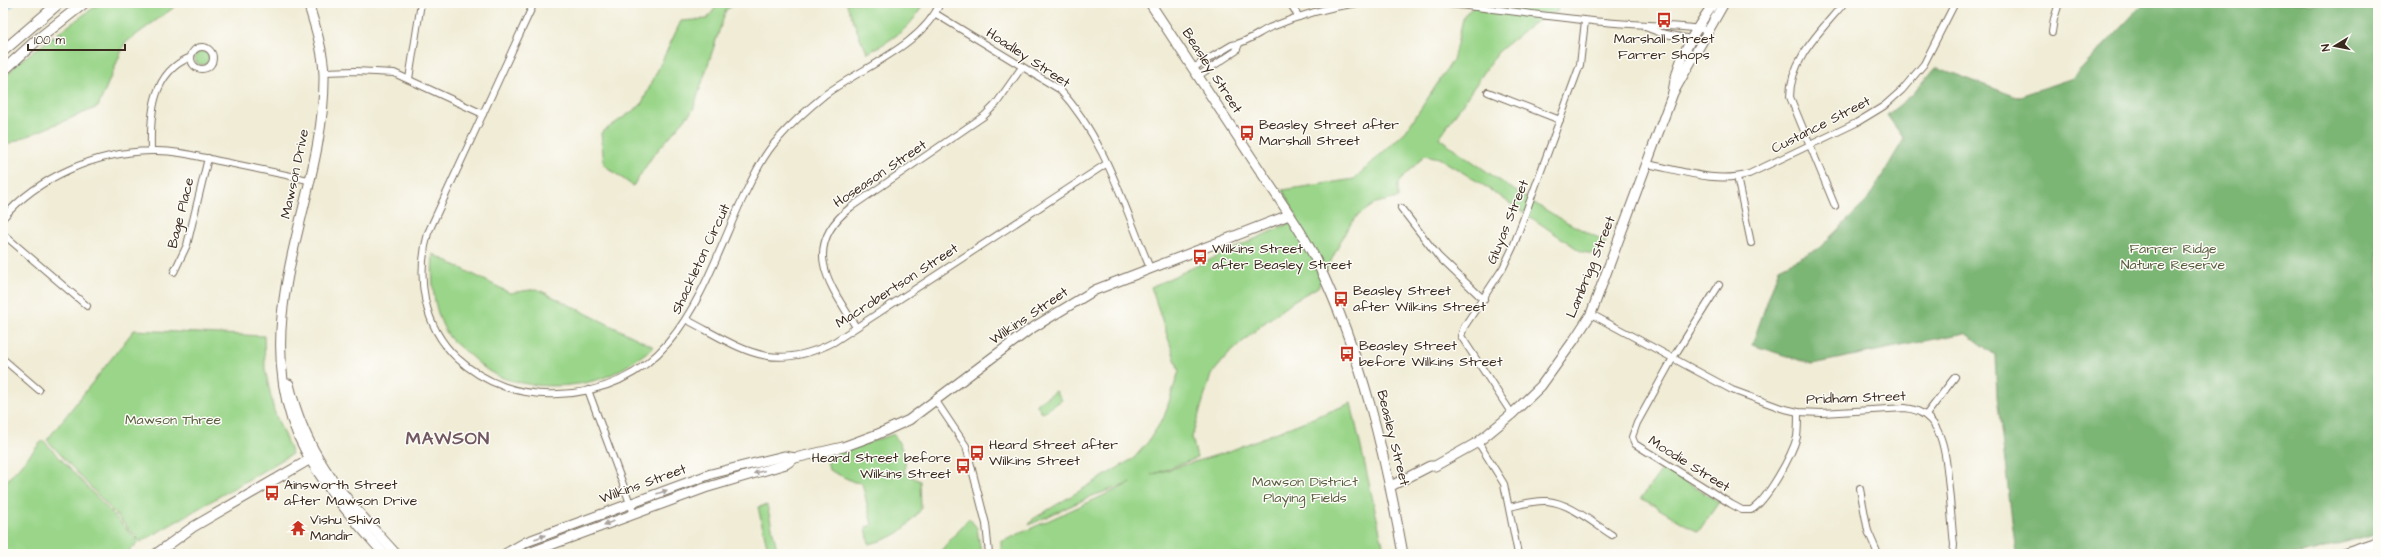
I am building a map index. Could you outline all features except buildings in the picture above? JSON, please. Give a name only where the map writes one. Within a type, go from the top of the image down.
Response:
[{"type":"main road","points":[[3,51],[59,3]]},
{"type":"main road","points":[[3,72],[37,40],[84,3]]},
{"type":"main road","points":[[2342,554],[2378,542]]},
{"type":"street","name":"Mawson Drive","points":[[308,3],[319,41],[324,72],[318,133],[284,290],[281,331],[284,388],[288,406],[296,429],[315,460],[336,488],[396,554]]},
{"type":"street","points":[[409,79],[421,3]]},
{"type":"street","name":"Shackleton Circuit","points":[[534,3],[428,233],[423,252],[422,271],[429,318],[438,335],[450,351],[468,368],[484,379],[520,392],[543,395],[588,390],[625,377],[664,350],[687,320],[746,193],[777,139],[827,94],[911,39],[936,14],[940,3]]},
{"type":"street","name":"Beasley Street","points":[[1150,3],[1289,215],[1317,262],[1352,346],[1368,394],[1391,489],[1403,554]]},
{"type":"street","points":[[1290,3],[1300,17]]},
{"type":"street","points":[[1193,68],[1232,45],[1239,44],[1269,28],[1329,8],[1359,3]]},
{"type":"street","points":[[1438,3],[1585,21],[1644,26],[1662,24],[1707,30]]},
{"type":"street","name":"Lambrigg Street","points":[[1391,489],[1432,471],[1435,466],[1478,442],[1512,414],[1553,371],[1591,314],[1673,93],[1683,78],[1696,40],[1697,29],[1714,3]]},
{"type":"street","name":"Lambrigg Street","points":[[1696,40],[1707,30],[1724,3]]},
{"type":"street","points":[[1835,206],[1790,97],[1792,77],[1808,47],[1844,3]]},
{"type":"street","name":"Custance Street","points":[[1646,164],[1707,176],[1737,177],[1749,174],[1856,123],[1884,106],[1902,90],[1924,64],[1955,3]]},
{"type":"street","points":[[2052,32],[2054,19],[2060,3]]},
{"type":"street","name":"Hoadley Street","points":[[936,14],[1059,89],[1074,105],[1097,142],[1150,268]]},
{"type":"street","name":"Gluyas Street","points":[[1512,414],[1461,336],[1464,327],[1484,300],[1513,248],[1580,65],[1585,21]]},
{"type":"street","points":[[1644,26],[1661,33],[1696,40]]},
{"type":"street","points":[[1198,76],[1236,51],[1239,44]]},
{"type":"street","points":[[151,151],[150,124],[159,87],[177,63],[191,57]]},
{"type":"street","name":"Hoseason Street","points":[[856,327],[828,282],[823,265],[827,232],[836,219],[851,207],[984,116],[996,104],[1022,66]]},
{"type":"street","points":[[324,72],[383,71],[409,79],[483,114]]},
{"type":"street","points":[[1488,92],[1560,120]]},
{"type":"street","points":[[3,218],[15,204],[60,174],[82,165],[110,157],[151,151],[188,153],[308,180]]},
{"type":"street","name":"Bage Place","points":[[174,272],[187,245],[208,158]]},
{"type":"street","name":"Macrobertson Street","points":[[687,320],[749,352],[769,357],[792,357],[812,353],[834,342],[1106,164]]},
{"type":"street","points":[[1737,177],[1751,243]]},
{"type":"street","points":[[1401,208],[1438,256],[1484,300]]},
{"type":"street","name":"Wilkins Street","points":[[526,554],[705,488],[786,464],[795,458],[843,447],[878,434],[909,420],[1029,330],[1066,306],[1095,290],[1289,215]]},
{"type":"street","points":[[3,234],[87,306]]},
{"type":"street","name":"Moodie Street","points":[[1719,285],[1673,358],[1637,423],[1632,437],[1642,450],[1742,510],[1750,510],[1758,506],[1792,451],[1797,435],[1798,412]]},
{"type":"street","name":"Pridham Street","points":[[1591,314],[1744,396],[1798,412],[1830,413],[1905,408],[1916,409],[1926,415]]},
{"type":"street","points":[[3,359],[39,390]]},
{"type":"street","points":[[1953,554],[1954,545],[1944,445],[1934,424],[1926,415],[1955,377]]},
{"type":"street","points":[[588,390],[634,514]]},
{"type":"street","points":[[936,401],[966,446],[986,524],[989,554]]},
{"type":"street","points":[[1478,442],[1499,473],[1510,506],[1518,554]]},
{"type":"street","name":"Wilkins Street","points":[[505,554],[526,542],[630,503],[737,466],[784,456],[795,458]]},
{"type":"street","name":"Mawson Drive","points":[[315,460],[329,491],[384,554]]},
{"type":"street","points":[[156,554],[193,527],[272,483],[276,483],[315,460]]},
{"type":"street","points":[[1860,489],[1868,531],[1878,554]]},
{"type":"street","points":[[1510,506],[1538,501],[1556,502],[1567,507],[1612,535]]},
{"type":"green space","points":[[100,3],[180,3],[125,43],[98,107],[3,146],[3,79],[20,61]]},
{"type":"green space","points":[[719,3],[737,3],[726,10],[693,110],[652,157],[633,186],[604,165],[601,133],[641,105],[681,21],[707,19]]},
{"type":"green space","points":[[846,3],[923,3],[907,27],[868,53],[861,41]]},
{"type":"green space","name":"Mawson District Playing Fields","points":[[1478,3],[1558,3],[1557,12],[1534,23],[1498,52],[1439,138],[1540,207],[1583,231],[1606,241],[1599,255],[1582,252],[1480,183],[1439,158],[1425,155],[1398,183],[1398,198],[1376,203],[1356,217],[1347,229],[1318,287],[1293,301],[1259,327],[1227,356],[1211,375],[1192,437],[1197,458],[1151,475],[1227,452],[1351,403],[1385,554],[1001,554],[1001,542],[1131,483],[1092,496],[1029,525],[1033,519],[1134,458],[1148,442],[1164,417],[1179,371],[1151,287],[1298,219],[1283,190],[1354,179],[1406,131],[1453,60],[1464,15]]},
{"type":"green space","name":"Farrer Ridge Nature Reserve","points":[[2144,3],[2378,3],[2378,533],[2303,554],[2016,554],[1997,396],[1995,355],[1965,333],[1812,364],[1752,345],[1779,268],[1819,248],[1867,201],[1904,139],[1887,115],[1912,95],[1936,67],[2017,97],[2073,78]]},
{"type":"green space","points":[[199,51],[205,51],[209,55],[209,61],[205,65],[199,65],[195,61],[195,55]]},
{"type":"green space","points":[[433,254],[510,293],[537,289],[654,347],[614,373],[595,381],[563,386],[546,386],[499,377],[484,368],[456,344],[444,329],[434,298],[432,276]]},
{"type":"green space","name":"Mawson Three","points":[[134,330],[264,336],[265,369],[274,411],[292,454],[141,542],[47,440]]},
{"type":"green space","points":[[1056,391],[1062,400],[1042,413],[1036,404]]},
{"type":"green space","points":[[894,434],[906,456],[904,473],[920,481],[921,509],[899,532],[886,539],[869,544],[866,527],[872,525],[862,483],[854,482],[829,470],[826,457]]},
{"type":"green space","points":[[43,440],[139,542],[125,554],[3,554],[3,485]]},
{"type":"green space","points":[[1663,468],[1719,502],[1698,532],[1641,498]]},
{"type":"green space","points":[[767,505],[778,554],[730,554],[767,546],[758,507]]},
{"type":"green space","points":[[969,518],[977,528],[981,554],[938,554]]},
{"type":"waterway","points":[[3,13],[15,3]]},
{"type":"place","name":"Marshall Street Farrer Shops","points":[[1664,20]]},
{"type":"place","name":"Beasley Street after Marshall Street","points":[[1247,133]]},
{"type":"place","name":"Wilkins Street after Beasley Street","points":[[1200,257]]},
{"type":"place","name":"Beasley Street after Wilkins Street","points":[[1341,299]]},
{"type":"place","name":"Beasley Street before Wilkins Street","points":[[1347,354]]},
{"type":"place","name":"Heard Street after Wilkins Street","points":[[977,453]]},
{"type":"place","name":"Heard Street before Wilkins Street","points":[[963,466]]},
{"type":"place","name":"Ainsworth Street after Mawson Drive","points":[[272,493]]},
{"type":"place","name":"Vishu Shiva Mandir","points":[[298,528]]},
{"type":"district","name":"MAWSON","points":[[448,438]]}]
